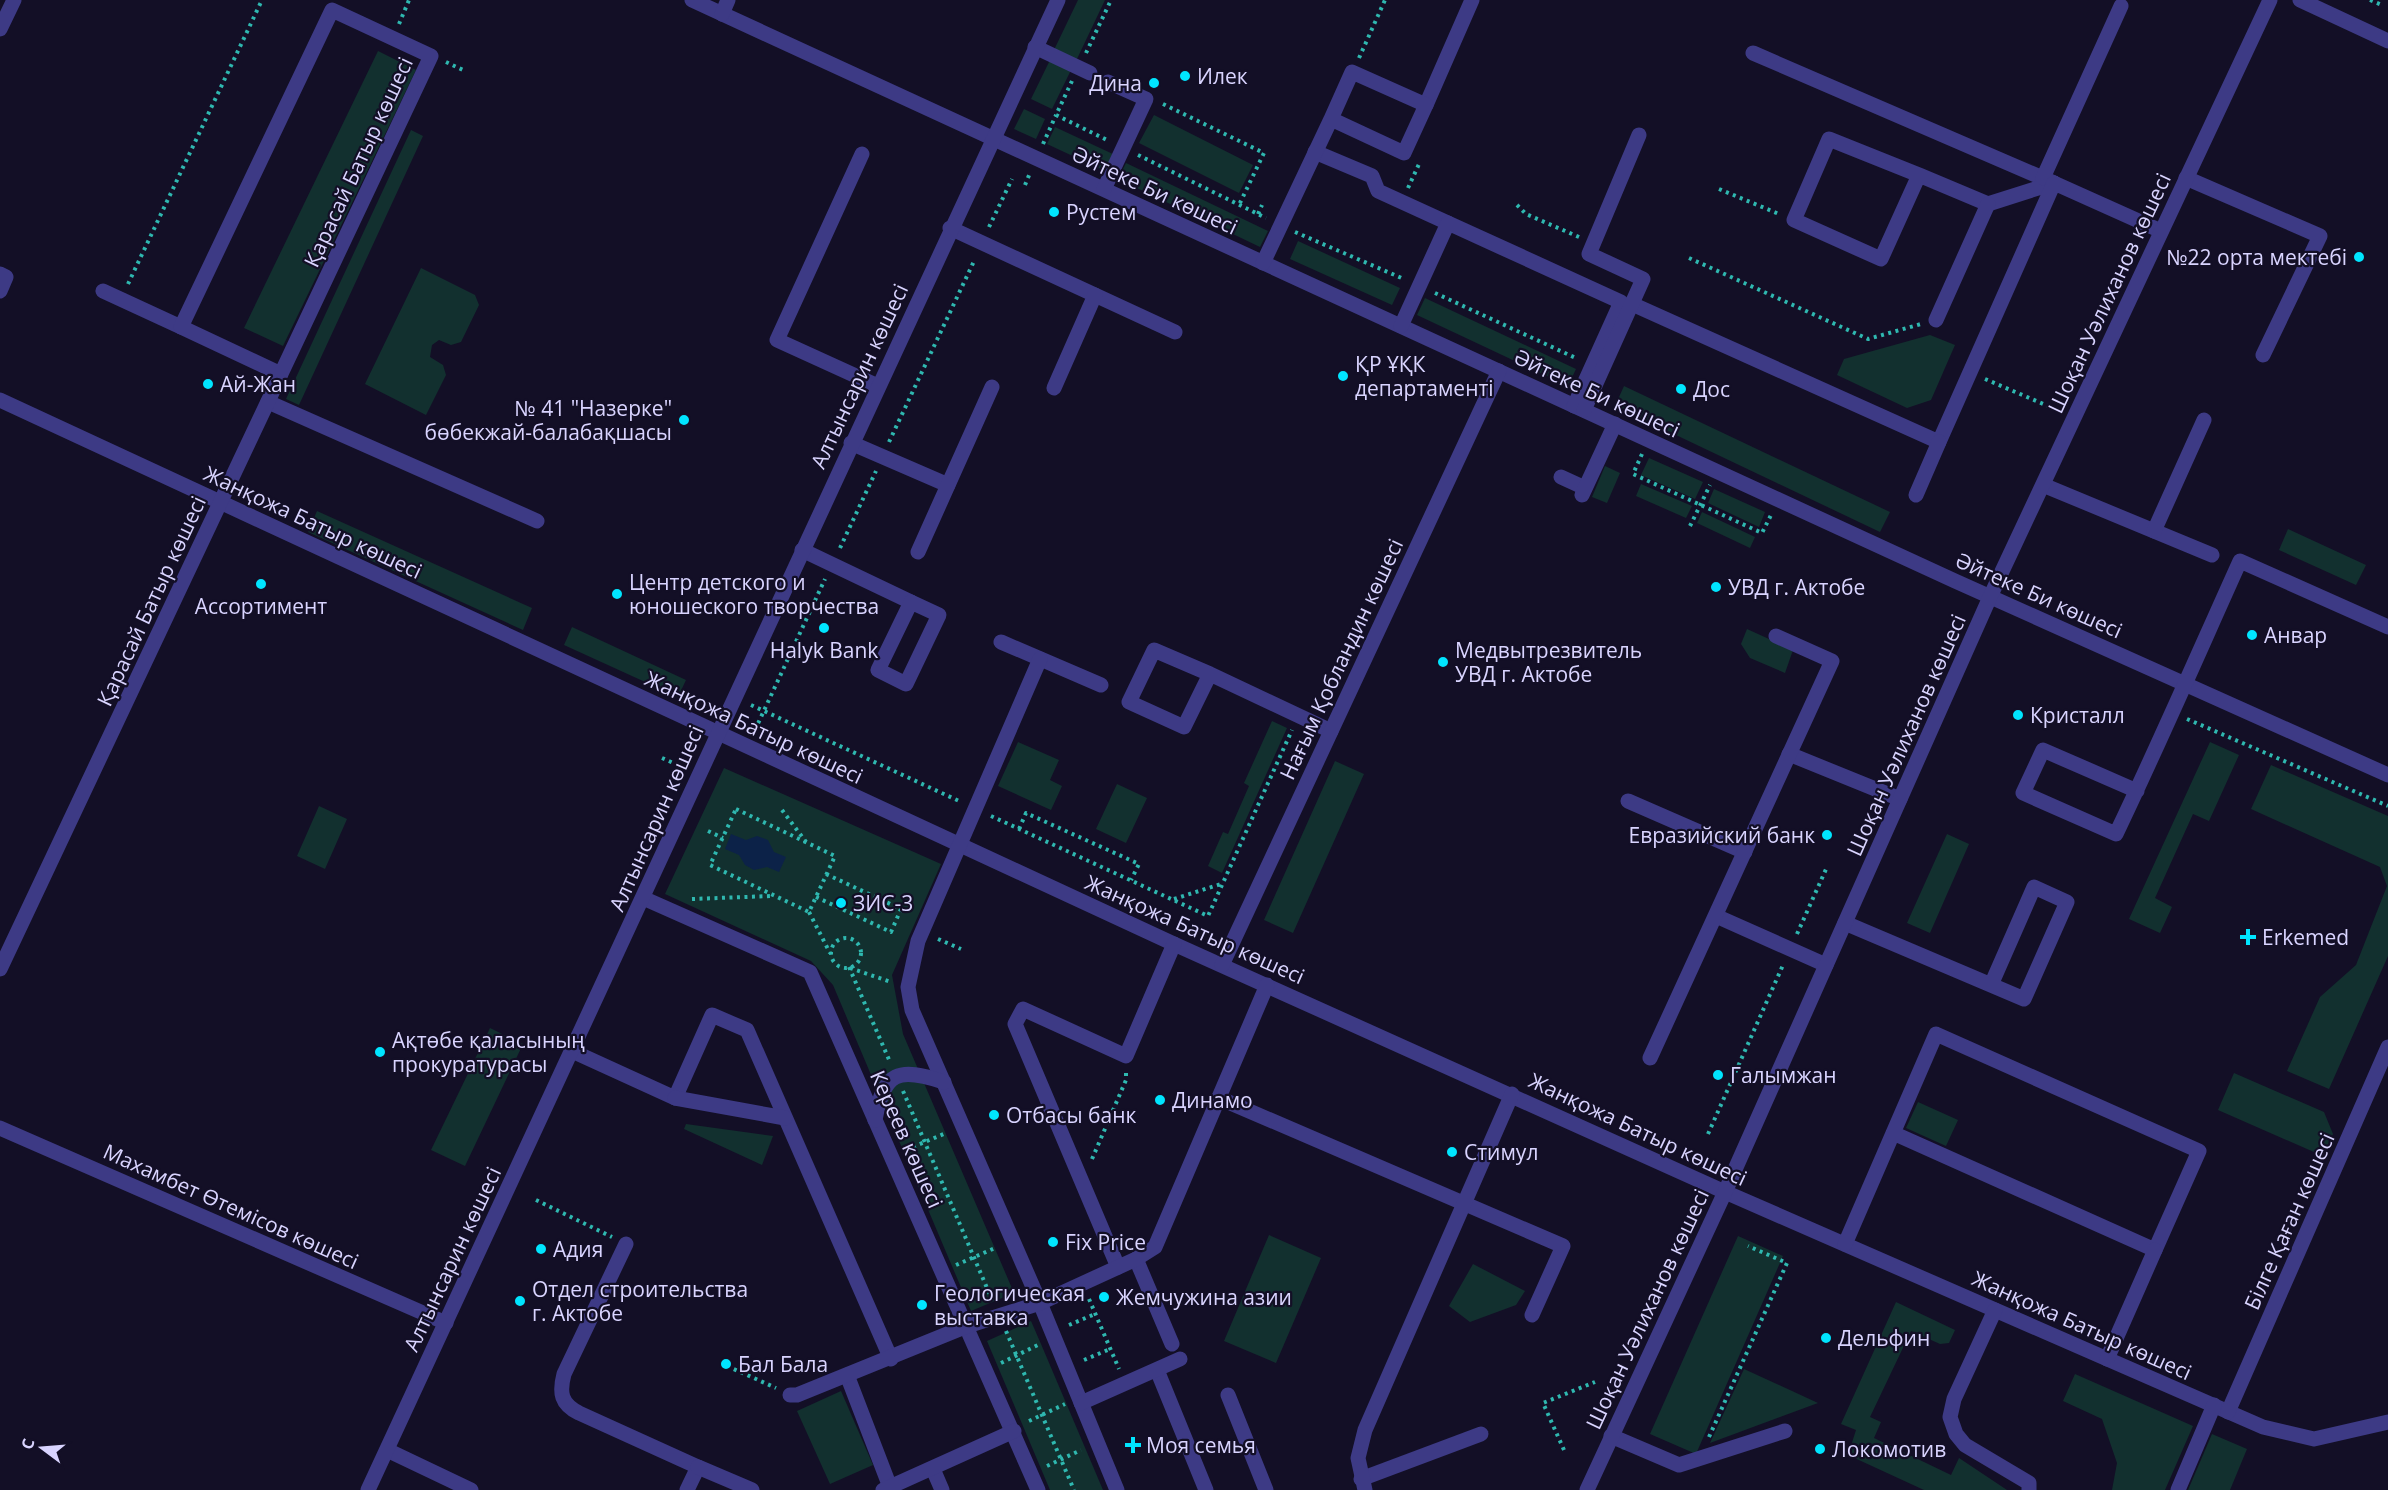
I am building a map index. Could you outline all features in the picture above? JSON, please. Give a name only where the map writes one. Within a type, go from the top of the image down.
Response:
[{"type":"street","points":[[0,29],[14,0]]},
{"type":"street","name":"Әйтеке Би көшесі","points":[[692,0],[725,7],[992,138],[1990,597],[2388,775]]},
{"type":"street","name":"Алтынсарин көшесі","points":[[368,1490],[644,898],[718,732],[992,138],[1058,0]]},
{"type":"street","points":[[1331,119],[1404,153],[1472,0]]},
{"type":"street","name":"Шоқан Уәлиханов көшесі","points":[[1587,1490],[1725,1192],[1990,597],[2270,0]]},
{"type":"street","points":[[2300,0],[2388,41]]},
{"type":"street","points":[[1916,495],[1970,373],[2121,6]]},
{"type":"street","points":[[181,327],[332,10],[393,38]]},
{"type":"street","name":"Қарасай Батыр көшесі","points":[[0,969],[431,56],[393,38]]},
{"type":"street","points":[[1035,47],[1090,73]]},
{"type":"street","points":[[1753,53],[2162,231]]},
{"type":"street","points":[[1263,263],[1352,72],[1426,105]]},
{"type":"street","points":[[1104,189],[1146,99],[1108,82]]},
{"type":"street","points":[[1579,408],[1643,279],[1589,254],[1639,135]]},
{"type":"street","points":[[1919,176],[1881,259],[1794,220],[1829,139],[1988,204],[2048,181]]},
{"type":"street","points":[[1316,152],[1372,176],[1378,191],[1622,302],[1579,408]]},
{"type":"street","points":[[862,154],[777,340],[878,386]]},
{"type":"street","points":[[2186,178],[2320,236],[2263,355]]},
{"type":"street","points":[[1936,320],[1988,204]]},
{"type":"street","points":[[1401,326],[1448,222]]},
{"type":"street","points":[[951,228],[1175,332]]},
{"type":"street","points":[[0,274],[6,277],[0,291]]},
{"type":"street","points":[[103,291],[281,374]]},
{"type":"street","points":[[1054,388],[1095,295]]},
{"type":"street","points":[[1632,304],[1939,442]]},
{"type":"street","name":"Нағым Қобландин көшесі","points":[[1222,965],[1499,371]]},
{"type":"street","points":[[918,552],[992,387]]},
{"type":"street","name":"Жанқожа Батыр көшесі","points":[[0,400],[718,732],[958,846],[1725,1192],[2263,1427],[2314,1439],[2388,1422]]},
{"type":"street","points":[[268,402],[537,521]]},
{"type":"street","points":[[2154,531],[2204,420]]},
{"type":"street","points":[[1561,477],[1584,491],[1615,424]]},
{"type":"street","points":[[851,443],[948,485]]},
{"type":"street","points":[[2043,485],[2212,555]]},
{"type":"street","points":[[802,550],[939,615],[906,684],[878,670],[911,602]]},
{"type":"street","points":[[2137,791],[2043,750],[2023,793],[2116,834],[2137,791],[2173,713],[2240,561],[2388,627]]},
{"type":"street","points":[[1650,1058],[1832,661],[1776,636]]},
{"type":"street","points":[[1000,642],[1101,685]]},
{"type":"street","points":[[1210,675],[1184,727],[1129,702],[1154,650],[1210,675],[1330,731]]},
{"type":"street","points":[[1040,658],[918,941],[908,987],[912,1010],[1041,1303],[1074,1403],[1117,1490]]},
{"type":"street","points":[[1789,754],[1900,800]]},
{"type":"street","points":[[1628,801],[1745,852]]},
{"type":"street","points":[[1845,923],[1991,985],[2024,999],[2067,902],[2034,887],[1991,985]]},
{"type":"street","name":"Кереев көшесі","points":[[644,898],[810,972],[967,1326],[1018,1428],[1038,1490]]},
{"type":"street","points":[[1716,916],[1826,965]]},
{"type":"street","points":[[1118,1267],[1015,1024],[1023,1009],[1126,1056],[1174,944]]},
{"type":"street","points":[[790,1395],[797,1395],[891,1359],[967,1326],[1041,1303],[1136,1259],[1155,1247],[1267,985]]},
{"type":"street","points":[[675,1098],[712,1015],[747,1030],[891,1359]]},
{"type":"street","points":[[1845,1244],[1936,1034],[2199,1151],[2107,1359]]},
{"type":"street","name":"Білге Қаған көшесі","points":[[2178,1490],[2221,1409],[2388,1047]]},
{"type":"street","points":[[572,1051],[675,1098],[785,1118]]},
{"type":"street","points":[[875,1120],[879,1096],[884,1086],[896,1075],[909,1072],[944,1082]]},
{"type":"street","points":[[1481,1434],[1363,1484],[1358,1458],[1365,1430],[1512,1094]]},
{"type":"street","points":[[1219,1098],[1563,1246],[1533,1314]]},
{"type":"street","name":"Махамбет Өтемісов көшесі","points":[[0,1128],[446,1323]]},
{"type":"street","points":[[1893,1133],[2155,1250]]},
{"type":"street","points":[[626,1244],[564,1374],[560,1386],[562,1398],[568,1408],[752,1490]]},
{"type":"street","points":[[1136,1259],[1173,1344]]},
{"type":"street","points":[[1995,1310],[1954,1399],[1950,1417],[1956,1434],[1965,1445],[2029,1483],[2029,1490]]},
{"type":"street","points":[[1074,1403],[1125,1384],[1180,1359]]},
{"type":"street","points":[[1157,1370],[1206,1490]]},
{"type":"street","points":[[847,1375],[886,1488],[933,1469],[1018,1428]]},
{"type":"street","points":[[1228,1395],[1266,1490]]},
{"type":"street","points":[[1611,1436],[1678,1465],[1785,1431]]},
{"type":"street","points":[[387,1450],[471,1490]]},
{"type":"street","points":[[687,1490],[698,1467]]},
{"type":"street","points":[[933,1469],[942,1490]]},
{"type":"path","points":[[121,300],[262,0]]},
{"type":"path","points":[[393,38],[410,0]]},
{"type":"path","points":[[1352,72],[1385,0]]},
{"type":"path","points":[[2370,0],[2382,5]]},
{"type":"path","points":[[1155,101],[1264,153],[1239,205]]},
{"type":"path","points":[[1407,191],[1420,161]]},
{"type":"path","points":[[1719,189],[1794,220]]},
{"type":"path","points":[[1258,214],[1262,205]]},
{"type":"path","points":[[1518,205],[1526,214],[1593,244]]},
{"type":"path","points":[[1689,258],[1868,339],[1936,320]]},
{"type":"path","points":[[1970,373],[2048,406]]},
{"type":"path","points":[[1649,440],[1633,474],[1762,534],[1779,500]]},
{"type":"path","points":[[1690,526],[1700,505]]},
{"type":"path","points":[[753,734],[764,711]]},
{"type":"path","points":[[2173,713],[2388,806]]},
{"type":"path","points":[[1208,916],[1299,716]]},
{"type":"path","points":[[662,758],[678,765]]},
{"type":"path","points":[[809,912],[835,856],[736,809],[710,865],[809,912],[838,966],[908,987]]},
{"type":"path","points":[[782,810],[807,842]]},
{"type":"path","points":[[1019,829],[1026,813],[1139,864],[1131,880]]},
{"type":"path","points":[[708,831],[723,838]]},
{"type":"path","points":[[1708,1134],[1827,867]]},
{"type":"path","points":[[816,897],[891,932],[901,909],[826,874]]},
{"type":"path","points":[[1173,900],[1222,884]]},
{"type":"path","points":[[687,899],[775,896]]},
{"type":"path","points":[[831,954],[834,945],[842,939],[856,942],[860,955],[856,964],[849,968]]},
{"type":"path","points":[[849,968],[1074,1490]]},
{"type":"path","points":[[1083,1182],[1126,1080],[1126,1056]]},
{"type":"path","points":[[903,1151],[946,1133]]},
{"type":"path","points":[[536,1200],[626,1244]]},
{"type":"path","points":[[1707,1441],[1786,1263],[1748,1246]]},
{"type":"path","points":[[952,1267],[995,1248]]},
{"type":"path","points":[[1082,1283],[1125,1384]]},
{"type":"path","points":[[1069,1325],[1095,1314]]},
{"type":"path","points":[[998,1365],[1041,1344]]},
{"type":"path","points":[[1084,1360],[1110,1349]]},
{"type":"path","points":[[727,1366],[790,1395]]},
{"type":"path","points":[[1564,1450],[1543,1403],[1595,1382]]},
{"type":"path","points":[[1018,1428],[1042,1415],[1074,1403]]},
{"type":"path","points":[[1041,1469],[1085,1448]]},
{"type":"green space","points":[[1078,0],[1105,0],[1076,61],[1054,50]]},
{"type":"green space","points":[[378,51],[416,70],[283,346],[244,328]]},
{"type":"green space","points":[[1050,60],[1071,70],[1052,109],[1031,99]]},
{"type":"green space","points":[[1024,109],[1045,119],[1036,139],[1014,129]]},
{"type":"green space","points":[[1154,115],[1253,165],[1239,193],[1139,143]]},
{"type":"green space","points":[[1055,127],[1115,155],[1107,172],[1047,144]]},
{"type":"green space","points":[[411,130],[423,136],[299,405],[286,399]]},
{"type":"green space","points":[[1126,163],[1268,231],[1260,247],[1118,179]]},
{"type":"green space","points":[[1298,241],[1400,288],[1392,305],[1290,259]]},
{"type":"green space","points":[[421,268],[475,295],[479,305],[461,342],[451,345],[439,340],[432,345],[430,357],[443,365],[446,375],[426,415],[365,384]]},
{"type":"green space","points":[[1425,298],[1576,369],[1568,386],[1417,315]]},
{"type":"green space","points":[[1930,335],[1955,345],[1931,400],[1907,408],[1837,375],[1844,359]]},
{"type":"green space","points":[[1624,386],[1890,512],[1880,532],[1615,406]]},
{"type":"green space","points":[[1649,458],[1703,482],[1695,499],[1641,475]]},
{"type":"green space","points":[[1605,466],[1620,473],[1607,503],[1592,497]]},
{"type":"green space","points":[[1641,484],[1692,506],[1686,518],[1636,496]]},
{"type":"green space","points":[[1714,489],[1765,512],[1759,527],[1708,503]]},
{"type":"green space","points":[[317,511],[532,608],[523,630],[308,532]]},
{"type":"green space","points":[[1702,512],[1755,537],[1750,548],[1697,523]]},
{"type":"green space","points":[[2288,529],[2366,565],[2356,585],[2279,550]]},
{"type":"green space","points":[[572,627],[686,680],[678,697],[564,645]]},
{"type":"green space","points":[[1747,629],[1793,650],[1785,673],[1750,658],[1741,644]]},
{"type":"green space","points":[[1272,721],[1287,728],[1222,873],[1208,866],[1223,832],[1228,834],[1249,786],[1244,783]]},
{"type":"green space","points":[[1018,742],[1059,760],[1050,780],[1062,786],[1051,810],[998,786]]},
{"type":"green space","points":[[2210,742],[2239,755],[2209,821],[2193,814],[2155,898],[2172,907],[2160,933],[2129,919]]},
{"type":"green space","points":[[1335,761],[1364,774],[1293,933],[1264,920]]},
{"type":"green space","points":[[2271,765],[2388,816],[2388,956],[2329,1089],[2287,1071],[2320,997],[2356,965],[2387,886],[2380,867],[2251,809]]},
{"type":"green space","points":[[724,768],[941,864],[892,975],[903,1034],[1014,1293],[971,1311],[833,985],[811,961],[665,894]]},
{"type":"green space","points":[[1117,784],[1147,798],[1126,843],[1096,829]]},
{"type":"green space","points":[[319,806],[347,819],[325,869],[297,856]]},
{"type":"green space","points":[[1947,834],[1969,844],[1930,933],[1907,923]]},
{"type":"green space","points":[[490,1028],[523,1044],[465,1166],[431,1150]]},
{"type":"green space","points":[[2234,1073],[2324,1112],[2333,1134],[2323,1156],[2218,1110]]},
{"type":"green space","points":[[1918,1102],[1958,1120],[1946,1146],[1906,1128]]},
{"type":"green space","points":[[686,1124],[773,1136],[762,1165],[684,1129]]},
{"type":"green space","points":[[1269,1235],[1321,1258],[1276,1363],[1224,1341]]},
{"type":"green space","points":[[1738,1236],[1783,1256],[1696,1454],[1650,1434]]},
{"type":"green space","points":[[1473,1264],[1525,1291],[1516,1305],[1470,1322],[1449,1306]]},
{"type":"green space","points":[[1896,1302],[1955,1330],[1949,1343],[1940,1344],[1911,1331],[1870,1417],[1881,1422],[1874,1438],[1951,1475],[1959,1458],[2007,1490],[1924,1490],[1848,1455],[1856,1430],[1841,1424]]},
{"type":"green space","points":[[1031,1321],[1103,1490],[1050,1490],[987,1341]]},
{"type":"green space","points":[[1744,1369],[1818,1403],[1710,1443]]},
{"type":"green space","points":[[2075,1374],[2193,1426],[2165,1490],[2112,1490],[2117,1463],[2102,1419],[2063,1401]]},
{"type":"green space","points":[[841,1391],[873,1465],[830,1484],[797,1411]]},
{"type":"green space","points":[[2212,1434],[2247,1449],[2230,1490],[2188,1490]]},
{"type":"water","points":[[731,834],[746,840],[757,836],[768,840],[774,852],[786,857],[779,872],[767,867],[754,870],[745,865],[739,855],[725,849]]},
{"type":"place","name":"Илек","points":[[1185,76]]},
{"type":"place","name":"Дина","points":[[1154,83]]},
{"type":"place","name":"Рустем","points":[[1054,212]]},
{"type":"place","name":"№22 орта мектебі","points":[[2359,257]]},
{"type":"place","name":"ҚР ҰҚК департаменті","points":[[1343,376]]},
{"type":"place","name":"Ай-Жан","points":[[208,384]]},
{"type":"place","name":"Дос","points":[[1681,389]]},
{"type":"place","name":"№ 41 \"Назерке\" бөбекжай-балабақшасы","points":[[684,420]]},
{"type":"place","name":"Ассортимент","points":[[261,584]]},
{"type":"place","name":"УВД г. Актобе","points":[[1716,587]]},
{"type":"place","name":"Центр детского и юношеского творчества","points":[[617,594]]},
{"type":"place","name":"Halyk Bank","points":[[824,628]]},
{"type":"place","name":"Анвар","points":[[2252,635]]},
{"type":"place","name":"Медвытрезвитель УВД г. Актобе","points":[[1443,662]]},
{"type":"place","name":"Кристалл","points":[[2018,715]]},
{"type":"place","name":"Евразийский банк","points":[[1827,835]]},
{"type":"place","name":"ЗИС-3","points":[[841,903]]},
{"type":"place","name":"Erkemed","points":[[2248,937]]},
{"type":"place","name":"Ақтөбе қаласының прокуратурасы","points":[[380,1052]]},
{"type":"place","name":"Галымжан","points":[[1718,1075]]},
{"type":"place","name":"Динамо","points":[[1160,1100]]},
{"type":"place","name":"Отбасы банк","points":[[994,1115]]},
{"type":"place","name":"Стимул","points":[[1452,1152]]},
{"type":"place","name":"Fix Price","points":[[1053,1242]]},
{"type":"place","name":"Адия","points":[[541,1249]]},
{"type":"place","name":"Жемчужина азии","points":[[1104,1297]]},
{"type":"place","name":"Отдел строительства г. Актобе","points":[[520,1301]]},
{"type":"place","name":"Геологическая выставка","points":[[922,1305]]},
{"type":"place","name":"Дельфин","points":[[1826,1338]]},
{"type":"place","name":"Бал Бала","points":[[726,1364]]},
{"type":"place","name":"Моя семья","points":[[1133,1445]]},
{"type":"place","name":"Локомотив","points":[[1820,1449]]}]
